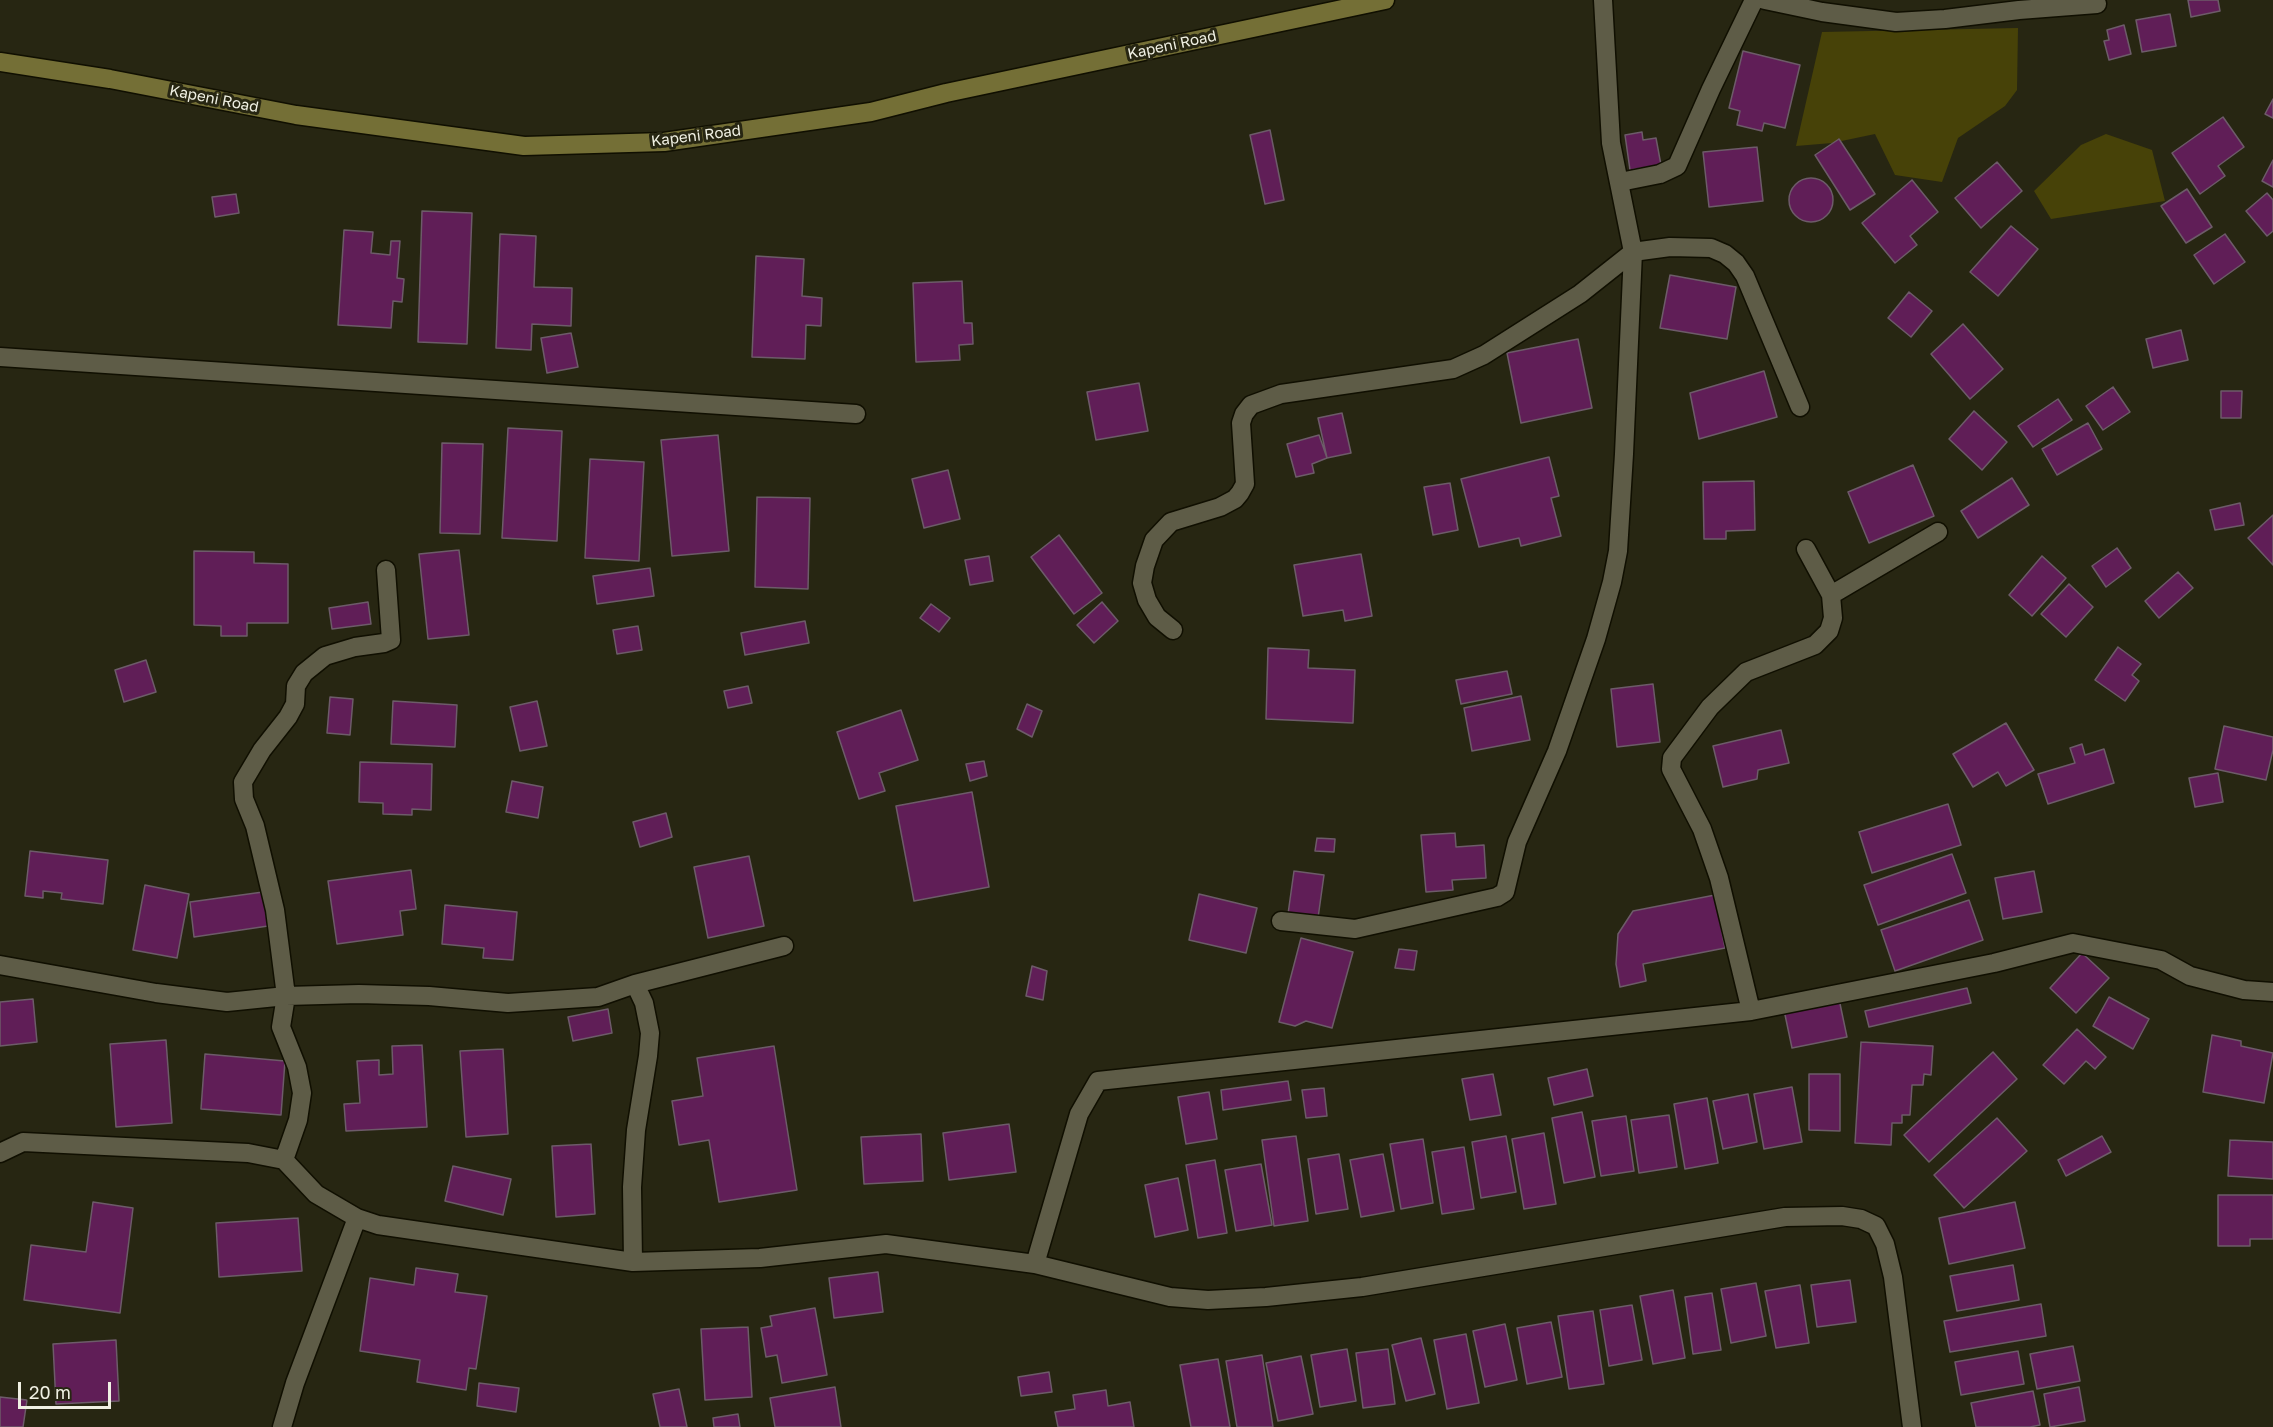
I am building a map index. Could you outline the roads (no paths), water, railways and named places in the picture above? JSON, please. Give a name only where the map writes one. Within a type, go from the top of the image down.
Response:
[{"type":"main road","name":"Kapeni Road","points":[[0,62],[110,79],[296,115],[524,146],[664,142],[871,112],[957,90],[1385,0]]},
{"type":"street","points":[[1281,921],[1355,929],[1497,897],[1505,891],[1517,842],[1557,751],[1596,639],[1612,582],[1618,551],[1624,454],[1633,252],[1611,143],[1603,0]]},
{"type":"street","points":[[1620,182],[1660,174],[1677,166],[1754,0]]},
{"type":"street","points":[[1765,0],[1822,12],[1896,22],[2097,4]]},
{"type":"street","points":[[1173,630],[1157,617],[1147,600],[1142,583],[1154,540],[1171,522],[1220,507],[1240,494],[1245,484],[1241,423],[1251,405],[1281,394],[1454,369],[1484,355],[1580,294],[1633,252],[1670,247],[1711,248],[1725,254],[1736,264],[1744,276],[1800,407]]},
{"type":"street","points":[[0,357],[856,414]]},
{"type":"street","points":[[1831,595],[1938,532]]},
{"type":"street","points":[[1751,1011],[1719,878],[1702,830],[1671,770],[1672,758],[1710,708],[1746,672],[1815,645],[1829,631],[1833,618],[1831,595],[1806,549]]},
{"type":"street","points":[[284,1160],[298,1120],[302,1093],[297,1067],[280,1027],[286,996],[276,910],[255,826],[244,799],[243,782],[262,750],[288,717],[295,704],[296,686],[304,674],[324,656],[391,640],[386,570]]},
{"type":"street","points":[[1035,1264],[1079,1114],[1098,1082],[1751,1011],[1994,963],[2073,943],[2161,960],[2190,975],[2244,990],[2273,992]]},
{"type":"street","points":[[0,965],[156,993],[227,1002],[286,996],[359,994],[429,996],[507,1003],[598,997],[635,984],[784,946]]},
{"type":"street","points":[[633,1262],[632,1187],[636,1130],[650,1033],[644,1004],[635,984]]},
{"type":"street","points":[[0,1153],[23,1142],[248,1153],[284,1160],[316,1194],[357,1218],[378,1226],[633,1262],[760,1258],[886,1244],[1035,1264],[1170,1297],[1208,1300],[1266,1297],[1362,1287],[1785,1217],[1842,1216],[1876,1226],[1885,1245],[1893,1277],[1912,1427]]},
{"type":"street","points":[[282,1427],[295,1383],[357,1218]]}]
